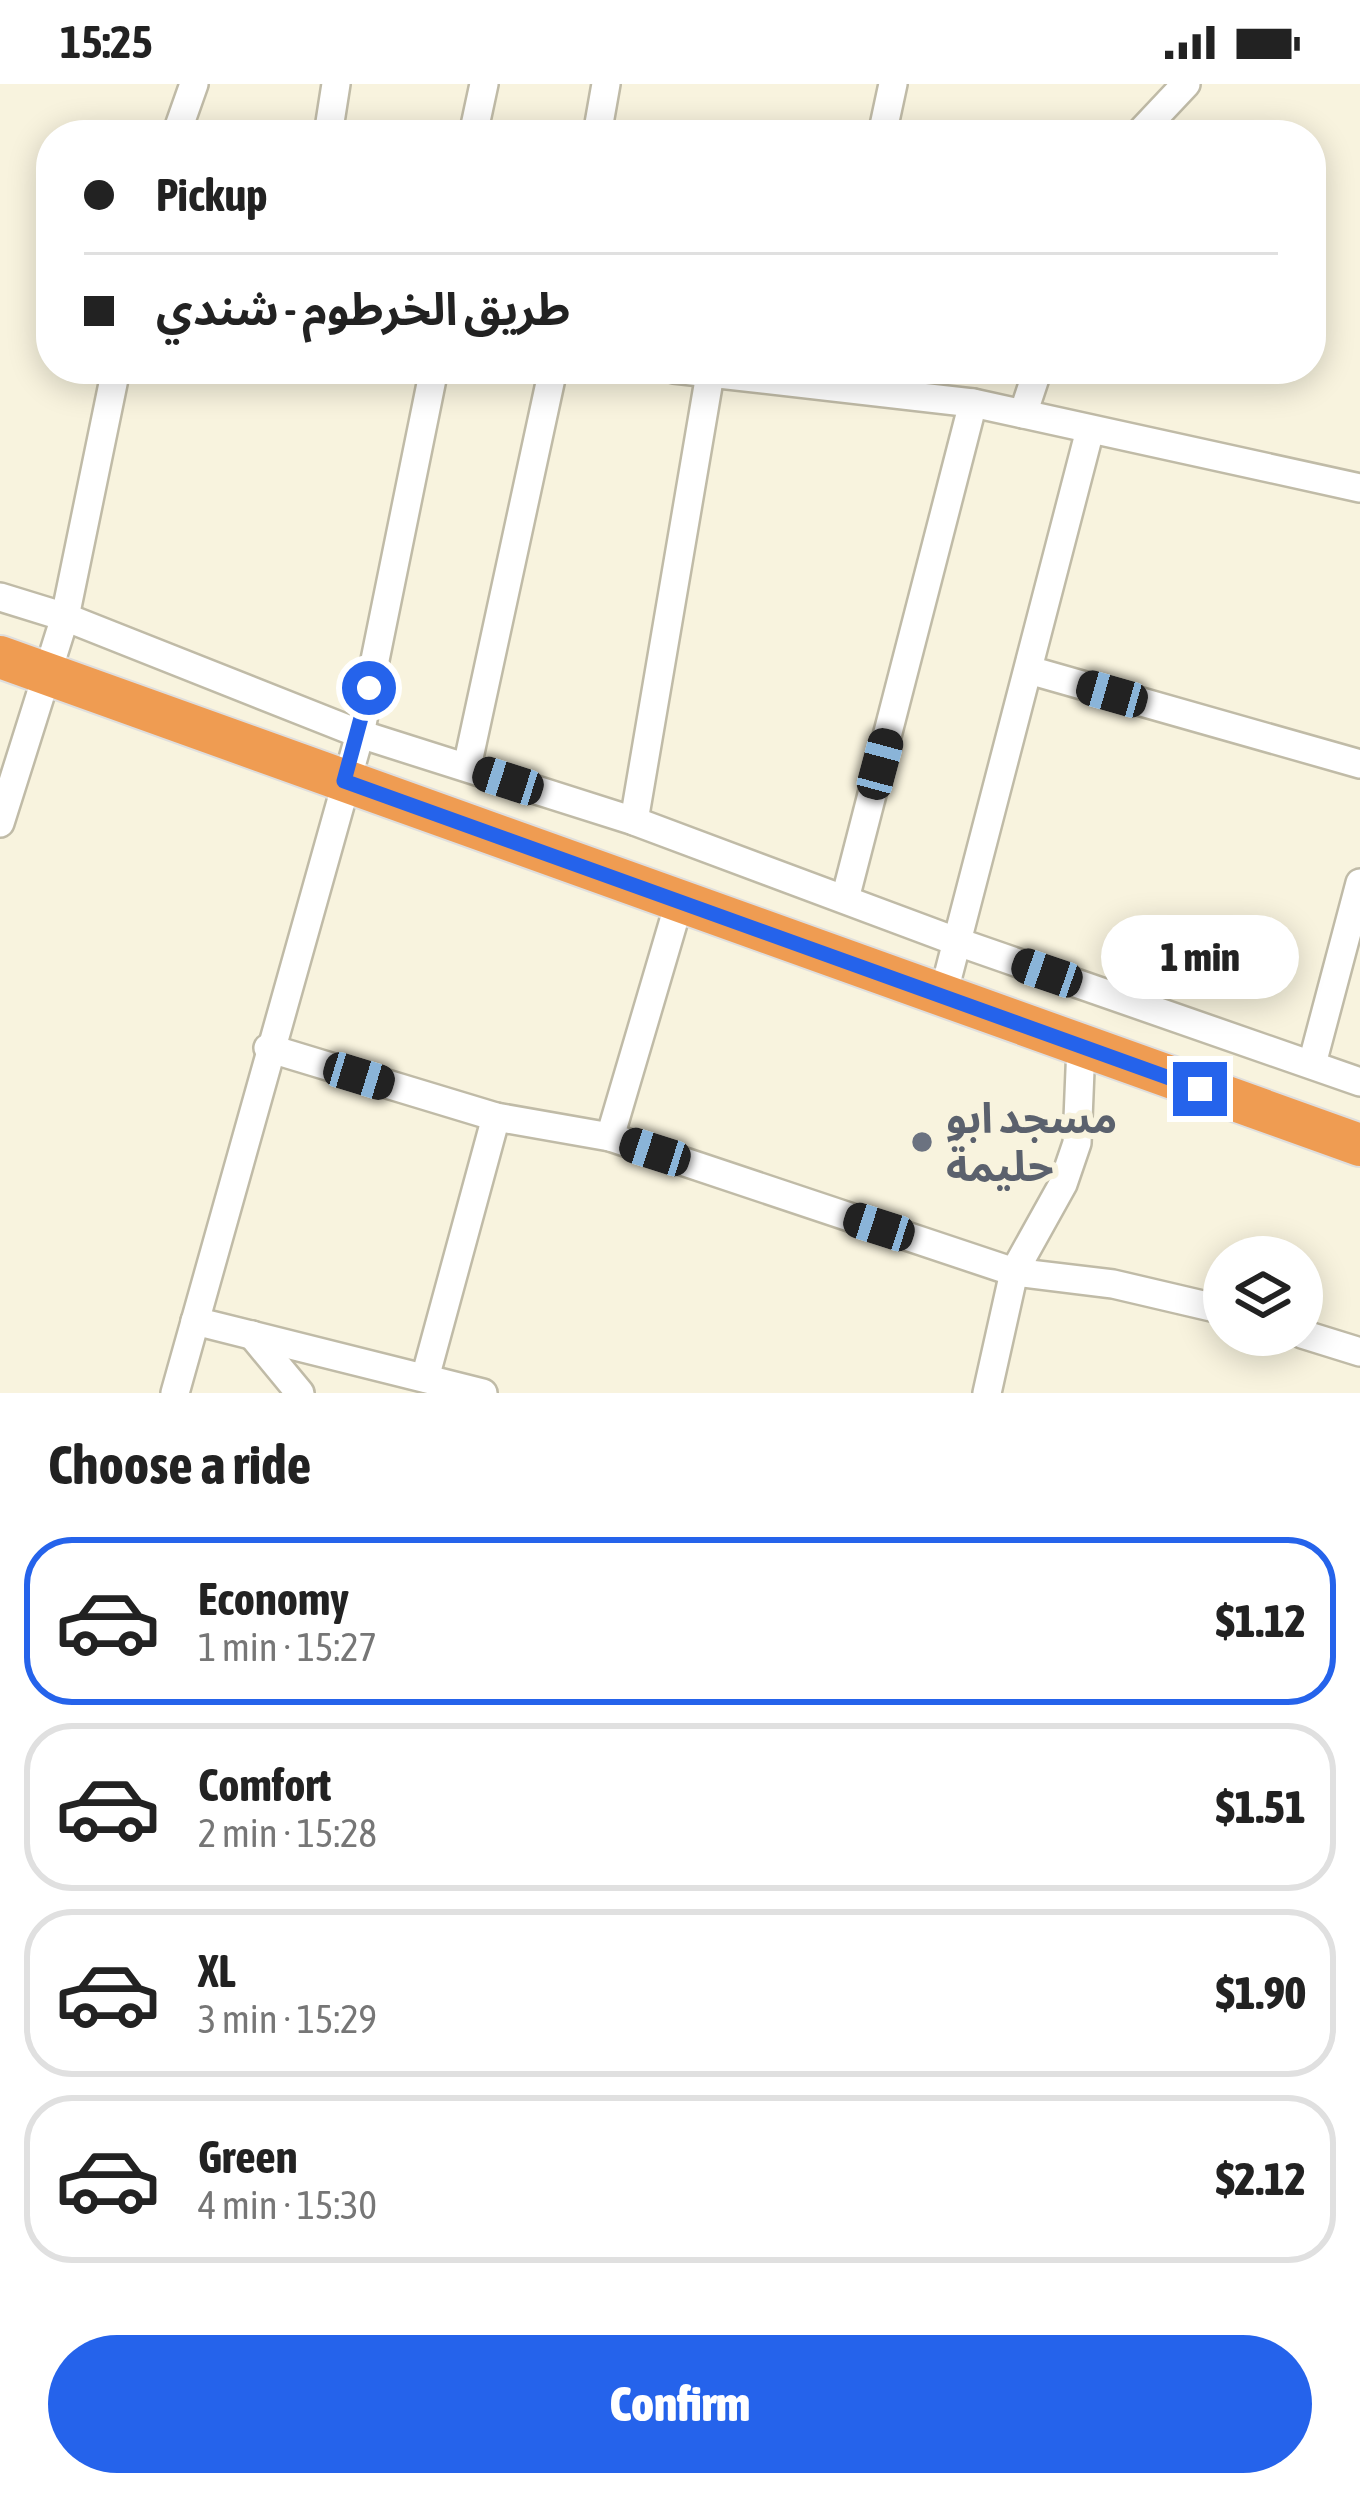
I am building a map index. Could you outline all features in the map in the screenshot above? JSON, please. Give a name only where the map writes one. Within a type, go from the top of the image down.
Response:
[{"type":"highway","points":[[0,657],[942,999],[1360,1145]]},
{"type":"street","points":[[181,120],[194,84]]},
{"type":"street","points":[[330,120],[336,84]]},
{"type":"street","points":[[476,120],[484,84]]},
{"type":"street","points":[[600,120],[607,84]]},
{"type":"street","points":[[886,120],[893,84]]},
{"type":"street","points":[[1152,120],[1186,84]]},
{"type":"street","points":[[0,823],[65,616],[113,384]]},
{"type":"street","points":[[175,1393],[268,1048],[360,734],[431,384]]},
{"type":"street","points":[[466,767],[550,384]]},
{"type":"street","points":[[634,821],[718,384]]},
{"type":"street","points":[[818,384],[973,403],[1360,488]]},
{"type":"street","points":[[1023,414],[1033,384]]},
{"type":"street","points":[[844,899],[973,403]]},
{"type":"street","points":[[942,999],[1090,430]]},
{"type":"street","points":[[0,597],[65,616],[360,734],[634,821],[958,942],[1360,1082]]},
{"type":"street","points":[[1029,670],[1360,764]]},
{"type":"street","points":[[1312,1064],[1360,884]]},
{"type":"street","points":[[610,1137],[680,903]]},
{"type":"street","points":[[987,1393],[1014,1272],[1063,1184],[1077,1143],[1081,1046]]},
{"type":"street","points":[[268,1048],[496,1117],[610,1137],[1014,1272],[1113,1284],[1203,1305]]},
{"type":"street","points":[[425,1378],[496,1117]]},
{"type":"street","points":[[195,1321],[392,1382],[425,1378],[483,1393]]},
{"type":"street","points":[[252,1335],[300,1393]]},
{"type":"street","points":[[1323,1341],[1360,1352]]},
{"type":"place","name":"مسجد ابو حليمة","points":[[922,1142]]},
{"type":"route","points":[[369,688],[344,781],[1200,1089]]}]
